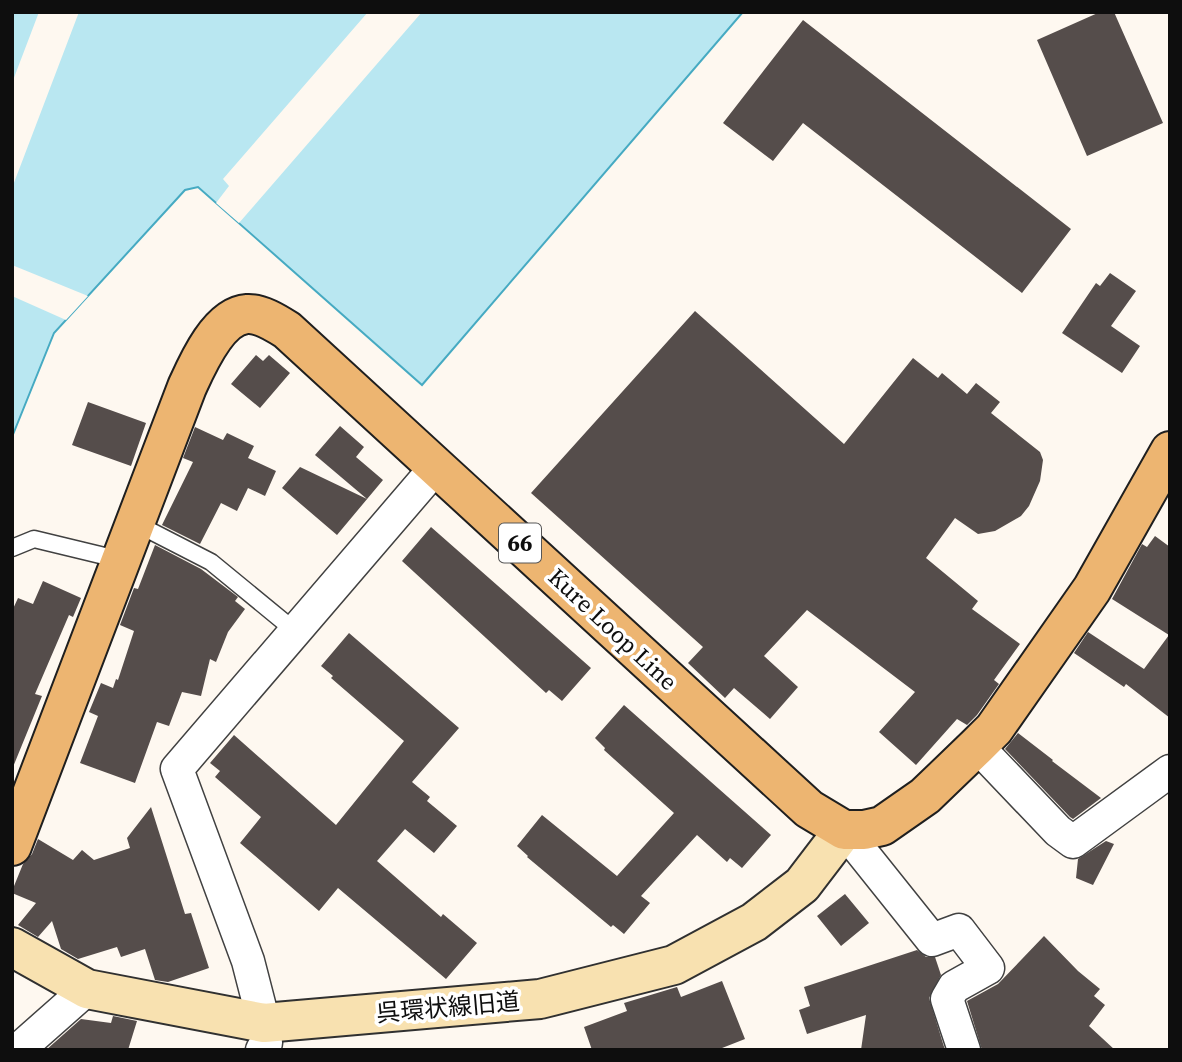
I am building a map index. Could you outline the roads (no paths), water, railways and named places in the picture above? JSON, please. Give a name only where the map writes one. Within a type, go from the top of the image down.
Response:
[{"type":"main road","name":"Kure Loop Line","points":[[12,846],[187,387],[204,350],[227,323],[246,314],[270,320],[287,330],[809,809],[844,830]]},
{"type":"main road","points":[[844,830],[883,826],[925,796],[994,729],[1092,589],[1170,451]]},
{"type":"street","points":[[263,1036],[248,961],[177,769],[437,466]]},
{"type":"street","points":[[977,746],[1058,831],[1073,842],[1170,771]]},
{"type":"street","points":[[844,830],[932,940],[959,930],[988,968],[954,987],[947,999],[964,1050]]},
{"type":"street","name":"呉環状線旧道","points":[[12,947],[87,989],[263,1036],[540,999],[674,965],[754,922],[802,885],[844,830]]},
{"type":"street","points":[[18,1050],[87,989]]},
{"type":"lane","points":[[137,524],[211,562],[295,631]]},
{"type":"lane","points":[[12,548],[34,539],[122,560]]},
{"type":"water","points":[[12,12],[743,12],[422,385],[198,187],[185,190],[54,333],[12,437]]}]
